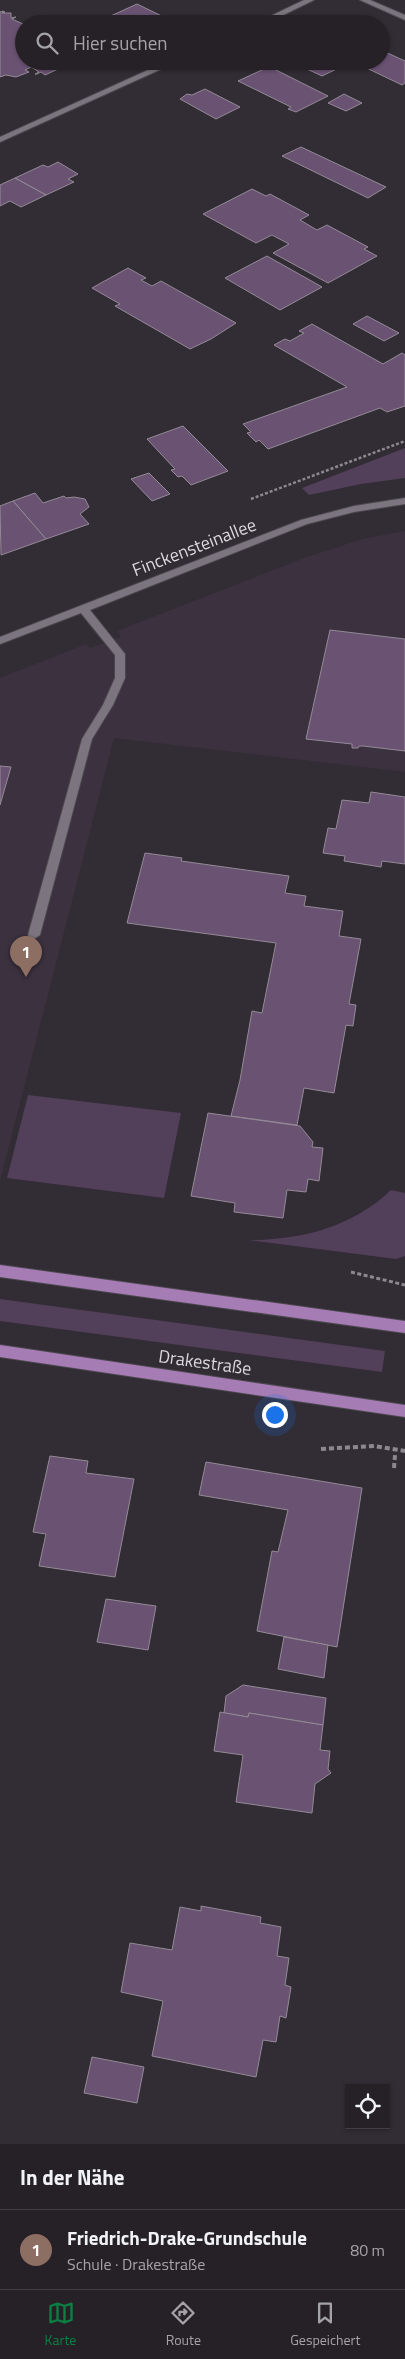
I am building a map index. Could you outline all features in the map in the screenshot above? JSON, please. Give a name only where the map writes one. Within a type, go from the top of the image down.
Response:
[{"type":"main road","points":[[0,1271],[405,1327]]},
{"type":"main road","name":"Drakestraße","points":[[0,1351],[405,1411]]},
{"type":"street","points":[[278,15],[310,0]]},
{"type":"street","points":[[364,0],[405,18]]},
{"type":"street","points":[[374,5],[385,0]]},
{"type":"street","points":[[0,140],[155,70]]},
{"type":"street","name":"Finckensteinallee","points":[[0,641],[304,522],[354,509],[405,501]]},
{"type":"street","points":[[34,936],[87,739],[108,705],[120,678],[120,654],[83,608]]},
{"type":"path","points":[[251,499],[405,441]]},
{"type":"path","points":[[351,1272],[405,1285]]},
{"type":"path","points":[[321,1449],[374,1446],[405,1450]]},
{"type":"path","points":[[394,1468],[395,1455]]},
{"type":"shaded area","points":[[405,448],[405,478],[361,484],[309,495],[302,488]]},
{"type":"shaded area","points":[[405,531],[405,772],[114,738],[0,1181],[0,678],[86,644],[90,648],[121,637],[117,631],[304,558],[362,539]]},
{"type":"shaded area","points":[[28,1095],[181,1113],[164,1198],[7,1178]]},
{"type":"shaded area","points":[[391,1190],[405,1193],[405,1256],[396,1259],[249,1240],[288,1237],[325,1229],[360,1213],[376,1203]]},
{"type":"shaded area","points":[[0,1299],[385,1351],[382,1372],[0,1321]]},
{"type":"building","points":[[137,4],[160,15],[113,15]]},
{"type":"building","points":[[0,12],[11,13],[11,18],[15,17],[12,19],[15,20],[15,70],[29,72],[16,77],[6,75],[0,77]]},
{"type":"building","points":[[390,54],[405,61],[405,83],[402,85],[371,70],[390,70]]},
{"type":"building","points":[[36,70],[56,70],[45,75],[41,72],[35,74],[39,72]]},
{"type":"building","points":[[262,70],[276,70],[328,96],[296,112],[288,109],[291,107],[238,81]]},
{"type":"building","points":[[309,70],[335,70],[322,76]]},
{"type":"building","points":[[205,89],[240,107],[216,119],[180,99],[187,94],[192,95]]},
{"type":"building","points":[[344,94],[362,103],[346,111],[328,103]]},
{"type":"building","points":[[301,147],[386,187],[368,198],[282,156]]},
{"type":"building","points":[[58,162],[78,174],[68,179],[74,182],[46,195],[15,178],[43,165],[48,167]]},
{"type":"building","points":[[15,178],[46,195],[21,207],[10,201],[0,206],[0,185]]},
{"type":"building","points":[[252,189],[266,196],[270,194],[309,215],[300,220],[317,230],[327,225],[368,247],[364,249],[377,256],[328,283],[273,253],[289,244],[272,235],[256,243],[203,214]]},
{"type":"building","points":[[267,256],[322,287],[280,310],[225,278]]},
{"type":"building","points":[[128,268],[146,278],[141,280],[152,286],[161,281],[236,323],[211,339],[190,349],[115,306],[120,304],[92,288]]},
{"type":"building","points":[[367,316],[399,333],[384,341],[353,324]]},
{"type":"building","points":[[312,324],[383,364],[402,353],[405,355],[405,406],[387,412],[380,408],[268,449],[259,440],[256,442],[247,433],[251,432],[243,424],[347,387],[274,345],[285,339],[290,341],[304,333],[299,331]]},
{"type":"building","points":[[183,426],[228,471],[191,485],[182,476],[178,477],[171,470],[175,469],[147,439]]},
{"type":"building","points":[[149,473],[170,494],[152,501],[131,479]]},
{"type":"building","points":[[35,493],[43,503],[64,496],[66,498],[85,499],[89,507],[80,514],[89,524],[46,539],[13,501]]},
{"type":"building","points":[[13,501],[46,539],[1,555],[0,506]]},
{"type":"building","points":[[330,630],[405,639],[405,751],[363,746],[352,748],[352,744],[306,739]]},
{"type":"building","points":[[0,766],[11,767],[0,805]]},
{"type":"building","points":[[371,792],[405,797],[405,864],[382,861],[381,867],[344,861],[345,856],[323,853],[328,828],[336,829],[342,800],[369,803]]},
{"type":"building","points":[[145,853],[182,858],[181,861],[289,876],[285,893],[306,896],[304,906],[343,911],[339,936],[361,939],[349,1004],[356,1005],[353,1026],[346,1025],[334,1093],[304,1088],[297,1125],[231,1116],[240,1080],[252,1011],[262,1013],[276,943],[127,923]]},
{"type":"building","points":[[208,1113],[300,1126],[313,1142],[312,1147],[323,1148],[319,1181],[308,1179],[306,1192],[287,1190],[283,1218],[234,1212],[235,1203],[191,1196]]},
{"type":"building","points":[[50,1456],[88,1461],[86,1473],[134,1479],[115,1577],[39,1566],[46,1534],[33,1532]]},
{"type":"building","points":[[206,1462],[362,1488],[337,1647],[257,1631],[272,1551],[278,1552],[288,1510],[199,1495]]},
{"type":"building","points":[[106,1599],[156,1606],[148,1650],[97,1642]]},
{"type":"building","points":[[284,1637],[328,1645],[324,1678],[278,1669]]},
{"type":"building","points":[[243,1685],[326,1698],[323,1725],[249,1713],[248,1717],[224,1713],[226,1696]]},
{"type":"building","points":[[220,1712],[248,1717],[249,1713],[323,1725],[320,1750],[330,1751],[328,1769],[331,1773],[315,1784],[312,1813],[236,1802],[243,1755],[214,1751]]},
{"type":"building","points":[[201,1906],[261,1917],[260,1923],[281,1927],[277,1956],[289,1958],[285,1985],[291,1987],[286,2018],[280,2016],[276,2042],[263,2040],[256,2077],[152,2056],[163,2001],[121,1992],[130,1943],[172,1950],[180,1907],[201,1911]]},
{"type":"building","points":[[92,2057],[144,2067],[137,2103],[84,2093]]},
{"type":"place","name":"Friedrich-Drake-Grundschule","points":[[26,977]]}]
